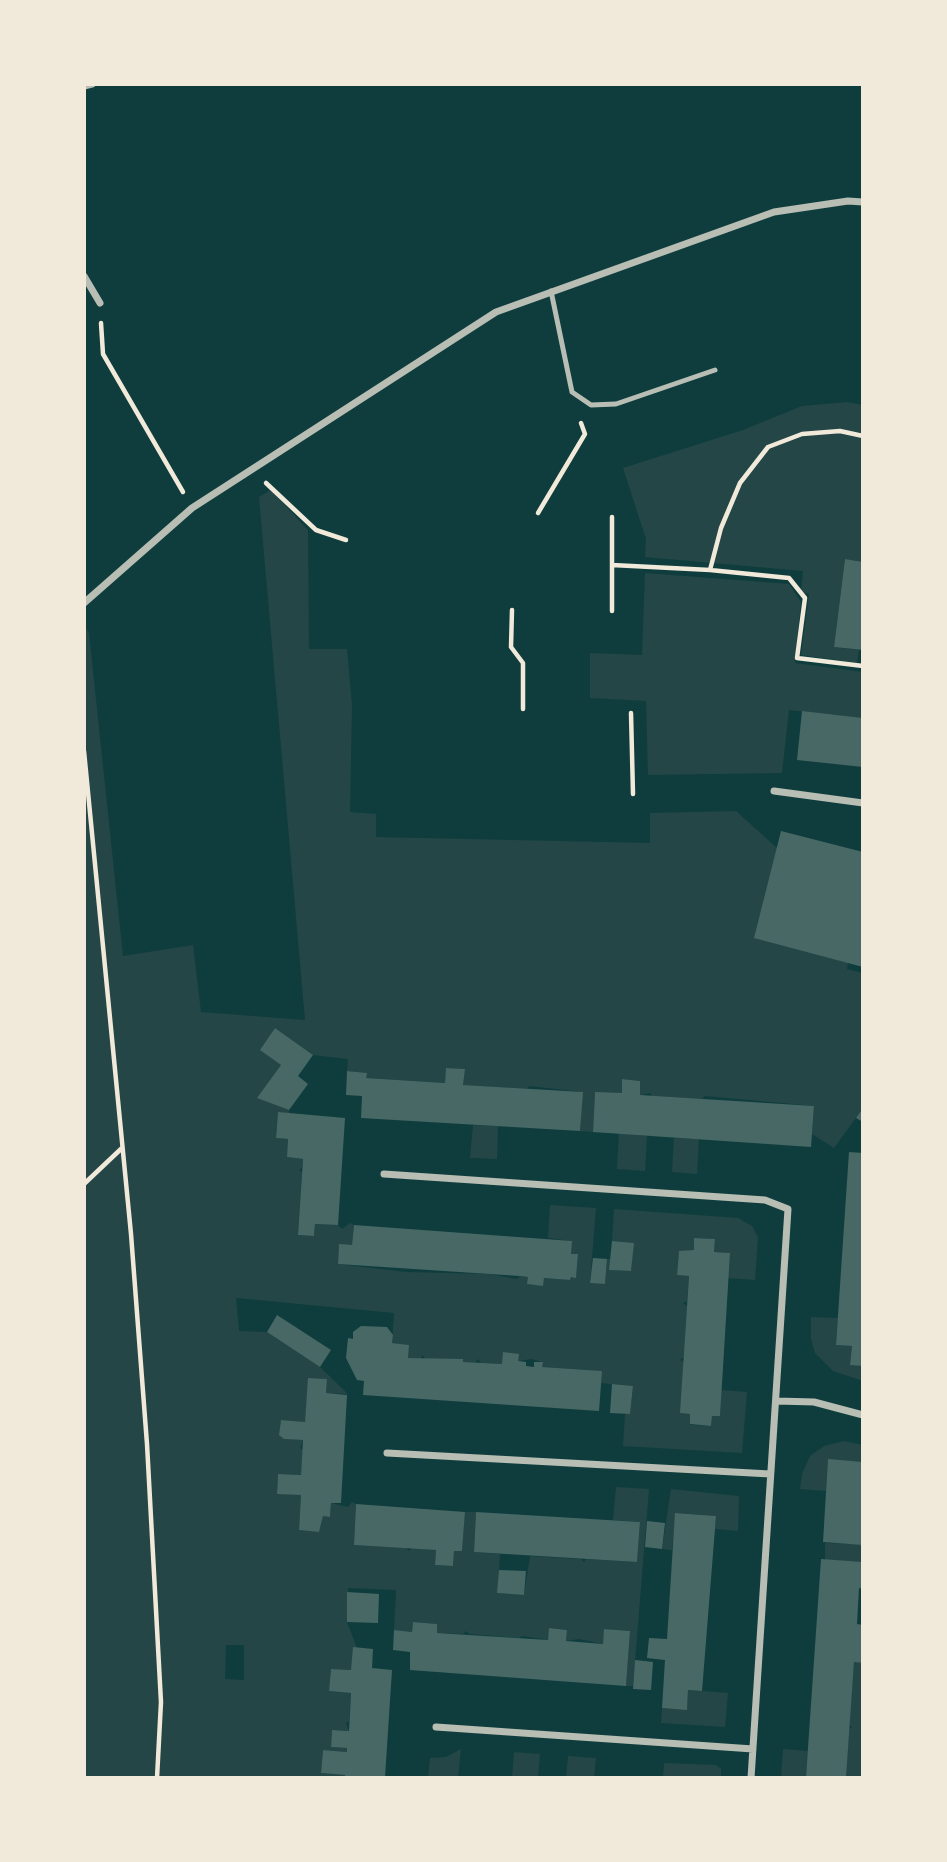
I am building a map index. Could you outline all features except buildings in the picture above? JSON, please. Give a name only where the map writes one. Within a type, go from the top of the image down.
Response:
[{"type":"street","points":[[84,86],[92,84]]},
{"type":"street","points":[[84,603],[192,508],[496,312],[774,212],[848,201],[863,202]]},
{"type":"street","points":[[84,276],[100,303]]},
{"type":"street","points":[[774,791],[863,803]]},
{"type":"street","points":[[384,1174],[765,1200],[788,1209],[751,1778]]},
{"type":"street","points":[[777,1401],[814,1402],[863,1415]]},
{"type":"street","points":[[387,1453],[770,1474]]},
{"type":"street","points":[[436,1727],[753,1749]]},
{"type":"lane","points":[[551,291],[572,391],[591,405],[617,404],[715,370]]},
{"type":"path","points":[[100,303],[103,354],[192,508]]},
{"type":"path","points":[[538,513],[585,434],[572,391]]},
{"type":"path","points":[[710,570],[721,528],[740,483],[768,447],[802,434],[840,431],[863,436]]},
{"type":"path","points":[[251,469],[316,530],[346,540]]},
{"type":"path","points":[[612,517],[612,611]]},
{"type":"path","points":[[612,565],[710,570],[789,578],[805,598],[797,658],[863,666]]},
{"type":"path","points":[[512,610],[510,647],[523,663],[523,709]]},
{"type":"path","points":[[631,713],[633,793]]},
{"type":"path","points":[[84,751],[146,1430],[160,1674],[157,1778]]},
{"type":"path","points":[[84,1184],[122,1147]]},
{"type":"shaded area","points":[[847,402],[863,405],[863,562],[845,559],[834,647],[859,650],[857,663],[801,655],[809,594],[801,592],[803,571],[645,557],[646,539],[623,468],[743,430],[802,406]]},
{"type":"shaded area","points":[[271,490],[308,530],[309,649],[347,649],[352,705],[350,812],[376,814],[376,837],[650,843],[650,813],[736,811],[777,848],[848,963],[847,969],[863,973],[863,1108],[834,1148],[812,1134],[814,1106],[705,1096],[702,1099],[652,1096],[650,1093],[640,1095],[640,1081],[623,1079],[622,1093],[595,1093],[593,1132],[580,1131],[582,1092],[529,1086],[527,1089],[463,1085],[464,1069],[447,1068],[445,1083],[366,1078],[366,1073],[347,1071],[348,1059],[313,1055],[275,1028],[261,1050],[281,1065],[258,1098],[289,1110],[289,1113],[278,1113],[276,1138],[288,1139],[287,1157],[303,1159],[302,1168],[299,1170],[302,1172],[298,1235],[314,1236],[315,1224],[338,1225],[342,1229],[350,1223],[354,1225],[352,1245],[339,1245],[338,1264],[406,1272],[489,1274],[517,1279],[520,1276],[528,1277],[528,1284],[542,1285],[544,1278],[570,1280],[571,1277],[576,1277],[578,1255],[571,1254],[571,1241],[548,1238],[550,1205],[596,1208],[590,1282],[605,1284],[607,1259],[610,1259],[610,1270],[631,1271],[633,1243],[612,1241],[614,1209],[738,1218],[752,1226],[758,1237],[755,1280],[728,1278],[730,1253],[714,1252],[715,1239],[695,1238],[694,1250],[679,1252],[677,1275],[689,1276],[687,1301],[683,1303],[687,1306],[684,1357],[680,1360],[684,1362],[681,1413],[690,1414],[690,1425],[711,1426],[712,1416],[720,1416],[721,1390],[747,1392],[742,1453],[623,1446],[625,1414],[630,1414],[633,1386],[601,1383],[601,1371],[542,1367],[542,1362],[531,1359],[502,1364],[481,1363],[478,1359],[475,1363],[463,1362],[463,1359],[426,1359],[422,1355],[421,1359],[408,1358],[408,1345],[392,1343],[394,1313],[236,1298],[239,1331],[267,1332],[320,1367],[348,1394],[326,1393],[327,1379],[309,1378],[305,1422],[281,1420],[280,1435],[284,1439],[303,1440],[300,1448],[303,1450],[301,1475],[278,1474],[277,1493],[301,1495],[299,1530],[319,1532],[323,1516],[330,1517],[331,1503],[348,1507],[352,1502],[356,1504],[354,1545],[406,1548],[409,1551],[412,1548],[436,1550],[435,1565],[453,1566],[454,1551],[462,1551],[465,1512],[476,1512],[474,1552],[500,1554],[498,1593],[524,1595],[530,1556],[581,1559],[584,1562],[586,1559],[637,1562],[640,1522],[613,1520],[616,1487],[649,1489],[633,1686],[626,1686],[630,1631],[605,1629],[603,1644],[579,1639],[566,1641],[567,1630],[550,1628],[548,1640],[469,1634],[466,1631],[463,1634],[437,1633],[437,1624],[413,1622],[412,1632],[394,1630],[396,1590],[348,1588],[347,1622],[357,1648],[351,1670],[331,1669],[329,1691],[351,1693],[349,1721],[346,1723],[349,1731],[332,1730],[331,1747],[347,1748],[347,1752],[323,1750],[321,1773],[345,1775],[345,1778],[84,1778],[84,625],[89,633],[123,956],[193,945],[201,1012],[305,1020],[259,497]],"holes":[[[226,1645],[244,1645],[244,1680],[225,1679]]]},
{"type":"shaded area","points":[[645,573],[789,584],[801,602],[795,663],[863,672],[863,718],[789,710],[782,773],[648,775],[646,701],[590,698],[590,653],[642,655]]},
{"type":"shaded area","points":[[473,1125],[498,1126],[497,1159],[470,1158]]},
{"type":"shaded area","points":[[619,1133],[647,1136],[645,1171],[617,1169]]},
{"type":"shaded area","points":[[674,1138],[699,1139],[697,1174],[672,1172]]},
{"type":"shaded area","points":[[811,1317],[838,1318],[836,1345],[852,1346],[850,1364],[863,1366],[863,1381],[833,1371],[815,1353],[811,1339]]},
{"type":"shaded area","points":[[844,1441],[863,1445],[863,1462],[828,1460],[826,1491],[800,1489],[802,1474],[810,1456],[824,1446]]},
{"type":"shaded area","points":[[671,1489],[739,1496],[738,1531],[715,1529],[716,1516],[676,1513],[672,1550],[662,1549]]},
{"type":"shaded area","points":[[825,1543],[863,1544],[863,1562],[825,1560]]},
{"type":"shaded area","points":[[854,1662],[863,1663],[863,1778],[846,1778],[849,1729],[852,1727],[849,1725]]},
{"type":"shaded area","points":[[688,1690],[728,1693],[725,1727],[661,1723],[662,1708],[687,1709]]},
{"type":"shaded area","points":[[461,1749],[458,1778],[428,1778],[430,1758],[446,1757]]},
{"type":"shaded area","points":[[783,1749],[808,1751],[806,1777],[815,1778],[781,1778]]},
{"type":"shaded area","points":[[514,1752],[540,1754],[538,1778],[512,1778]]},
{"type":"shaded area","points":[[568,1756],[596,1758],[594,1778],[566,1778]]},
{"type":"shaded area","points":[[664,1763],[716,1765],[721,1769],[721,1778],[663,1778]]}]
